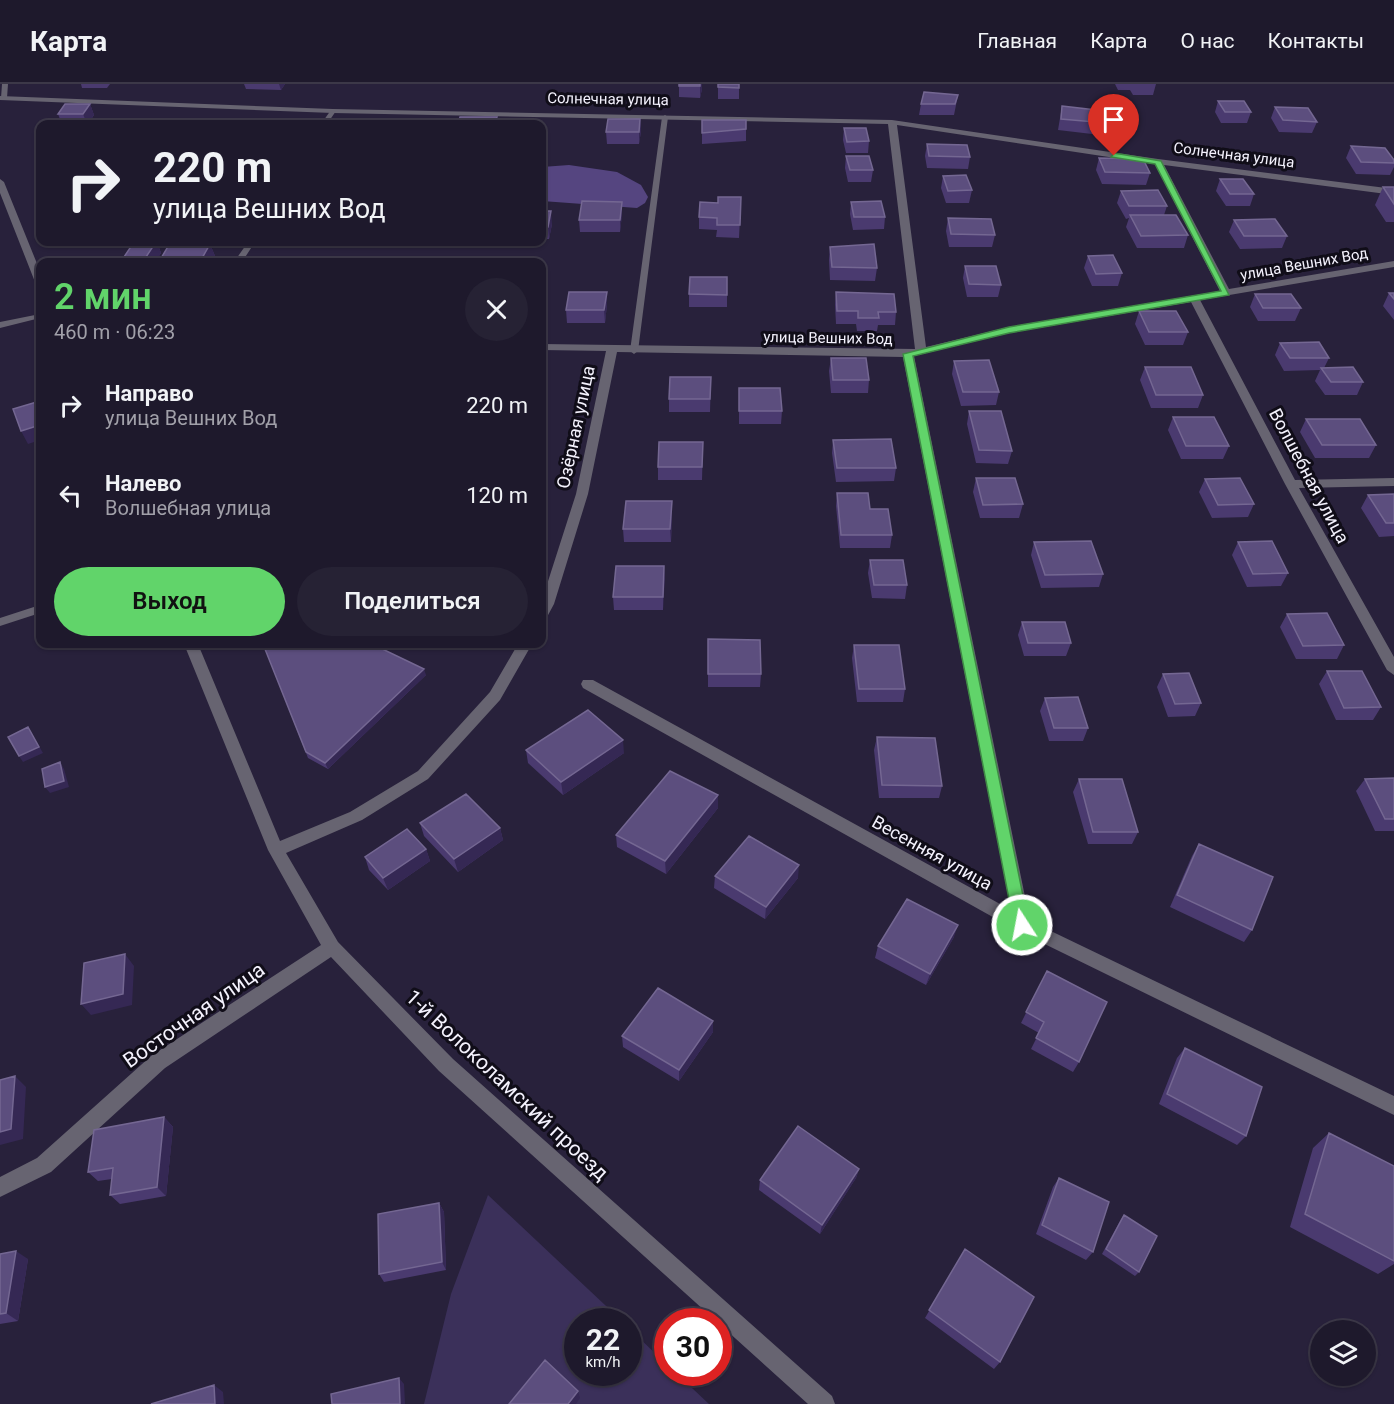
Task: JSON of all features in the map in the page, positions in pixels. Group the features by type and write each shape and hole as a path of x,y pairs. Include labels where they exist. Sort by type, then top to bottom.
{"street":[{"name":"Солнечная улица","path":"2,98 333,111 892,122 1158,162 1394,192"},
{"path":"892,122 914,353 1022,925"},
{"path":"1158,162 1226,293"},
{"path":"0,182 4,203 36,273"},
{"name":"улица Вешних Вод","path":"546,347 634,351 914,353 1009,330 1394,264"},
{"name":"Волшебная улица","path":"1194,298 1291,484 1394,670"},
{"name":"Озёрная улица","path":"546,606 582,494 612,350"},
{"path":"1291,484 1394,482"},
{"name":"1-й Волоколамский проезд","path":"192,648 276,850 332,947 446,1065 824,1404"},
{"path":"276,850 356,816 423,775 495,696 523,648"},
{"name":"Весенняя улица","path":"588,684 1022,925 1394,1106"},
{"name":"Восточная улица","path":"0,1187 44,1165 158,1062 332,947"}],"lane":[{"path":"2,98 5,84"},
{"path":"327,120 333,111"},
{"path":"634,351 665,117"},
{"path":"0,325 36,317"},
{"path":"0,622 36,610"}],"shaded area":[{"path":"569,165 617,172 641,185 648,197 645,203 637,208 546,201 546,167"},
{"path":"488,1195 608,1308 564,1308 564,1386 642,1386 642,1341 654,1352 654,1386 690,1386 709,1404 424,1404 451,1294"}],"building":[{"path":"679,84 700,84 700,86 679,86"},
{"path":"718,84 739,84 739,88 718,87"},
{"path":"924,92 958,95 955,104 921,104"},
{"path":"1218,101 1244,101 1251,112 1225,112"},
{"path":"65,104 90,104 83,114 58,114"},
{"path":"1062,106 1096,110 1095,122 1061,119"},
{"path":"1275,107 1308,108 1317,122 1283,120"},
{"path":"460,117 497,117 496,120 459,120"},
{"path":"608,119 640,119 639,132 606,132"},
{"path":"702,120 746,120 746,129 702,133"},
{"path":"844,128 866,128 869,141 847,142"},
{"path":"927,144 967,145 970,157 929,156"},
{"path":"1351,146 1385,148 1394,163 1361,162"},
{"path":"846,156 869,156 873,170 850,170"},
{"path":"1099,158 1143,159 1150,173 1105,172"},
{"path":"966,175 972,190 948,191 943,176"},
{"path":"1220,179 1243,179 1254,194 1230,194"},
{"path":"1383,187 1394,187 1394,204"},
{"path":"1158,190 1167,206 1129,206 1121,191"},
{"path":"718,197 741,197 740,225 717,225 717,218 699,217 700,202 718,203"},
{"path":"582,201 622,202 620,220 579,220"},
{"path":"881,201 885,217 854,217 851,202"},
{"path":"546,211 551,211 548,227 546,227"},
{"path":"1130,215 1176,215 1188,235 1141,236"},
{"path":"948,218 991,219 995,235 951,234"},
{"path":"1275,219 1287,236 1244,236 1234,220"},
{"path":"874,244 877,268 832,267 830,247"},
{"path":"131,246 153,246 145,258 123,258"},
{"path":"168,246 209,246 202,258 161,258"},
{"path":"1113,255 1122,273 1096,274 1088,256"},
{"path":"965,266 996,266 1001,285 969,284"},
{"path":"690,277 727,277 727,295 689,294"},
{"path":"569,292 607,292 604,310 566,310"},
{"path":"836,292 894,294 896,312 878,312 879,318 858,318 858,311 837,311"},
{"path":"1255,294 1291,294 1301,308 1263,308"},
{"path":"1139,311 1176,311 1188,332 1149,332"},
{"path":"1319,342 1329,358 1290,358 1280,343"},
{"path":"831,358 866,358 869,380 833,380"},
{"path":"989,360 999,392 963,392 954,361"},
{"path":"1145,367 1191,367 1203,395 1156,395"},
{"path":"1353,367 1363,382 1331,382 1321,368"},
{"path":"670,377 711,377 710,399 669,399"},
{"path":"739,388 780,388 782,411 739,411"},
{"path":"36,402 36,426 21,431 13,409"},
{"path":"969,411 1001,411 1012,451 979,450"},
{"path":"1173,417 1214,417 1229,446 1186,446"},
{"path":"1306,419 1360,419 1376,445 1322,445"},
{"path":"891,439 896,468 837,468 833,440"},
{"path":"659,442 703,442 702,467 658,467"},
{"path":"976,478 1015,478 1023,504 983,505"},
{"path":"1240,478 1254,504 1218,505 1205,479"},
{"path":"837,493 868,493 870,509 888,509 892,535 841,535"},
{"path":"1394,494 1394,523 1386,523 1368,495"},
{"path":"626,501 672,501 670,529 623,529"},
{"path":"1091,541 1103,574 1045,575 1034,542"},
{"path":"1272,541 1288,573 1253,574 1238,542"},
{"path":"870,560 903,560 907,585 874,585"},
{"path":"616,566 664,566 663,597 613,597"},
{"path":"1327,613 1344,645 1303,646 1287,614"},
{"path":"1022,622 1065,622 1071,643 1028,643"},
{"path":"708,639 760,640 761,674 708,674"},
{"path":"854,645 899,645 905,689 859,689"},
{"path":"265,648 380,648 424,669 325,763 306,752"},
{"path":"1327,671 1362,671 1381,707 1344,708"},
{"path":"1189,673 1201,703 1175,704 1163,674"},
{"path":"1078,697 1088,728 1054,728 1045,698"},
{"path":"588,710 623,740 561,782 526,750"},
{"path":"28,727 39,747 19,756 8,737"},
{"path":"877,737 935,738 942,786 882,785"},
{"path":"60,762 64,781 45,787 42,769"},
{"path":"670,771 718,795 665,861 616,835"},
{"path":"1394,778 1394,819 1385,819 1365,779"},
{"path":"1079,779 1122,779 1138,832 1093,832"},
{"path":"466,794 500,828 454,859 420,823"},
{"path":"407,829 426,849 383,878 365,857"},
{"path":"749,836 799,865 766,907 715,876"},
{"path":"1199,844 1273,877 1252,930 1177,895"},
{"path":"907,899 958,925 930,974 878,946"},
{"path":"125,954 123,994 81,1004 84,963"},
{"path":"1047,971 1107,1002 1079,1062 1036,1038 1044,1022 1026,1012"},
{"path":"658,988 713,1021 679,1070 622,1036"},
{"path":"1185,1048 1262,1087 1246,1136 1167,1094"},
{"path":"15,1076 11,1129 0,1132 0,1080"},
{"path":"164,1117 157,1187 110,1195 113,1168 88,1172 94,1130"},
{"path":"798,1126 859,1169 822,1225 760,1180"},
{"path":"1329,1133 1394,1166 1394,1261 1305,1214"},
{"path":"1059,1178 1109,1202 1093,1252 1042,1225"},
{"path":"439,1203 442,1262 379,1274 378,1214"},
{"path":"1124,1215 1157,1236 1139,1272 1106,1249"},
{"path":"965,1249 1034,1297 1000,1362 929,1310"},
{"path":"16,1251 6,1313 0,1314 0,1254"},
{"path":"545,1360 564,1378 564,1386 573,1386 578,1391 568,1404 509,1404"},
{"path":"399,1378 400,1404 332,1404 331,1394"},
{"path":"214,1385 215,1404 151,1404"}],"route":[{"path":"1022,925 908,354 1009,330 1226,293 1158,162 1114,156"}]}
